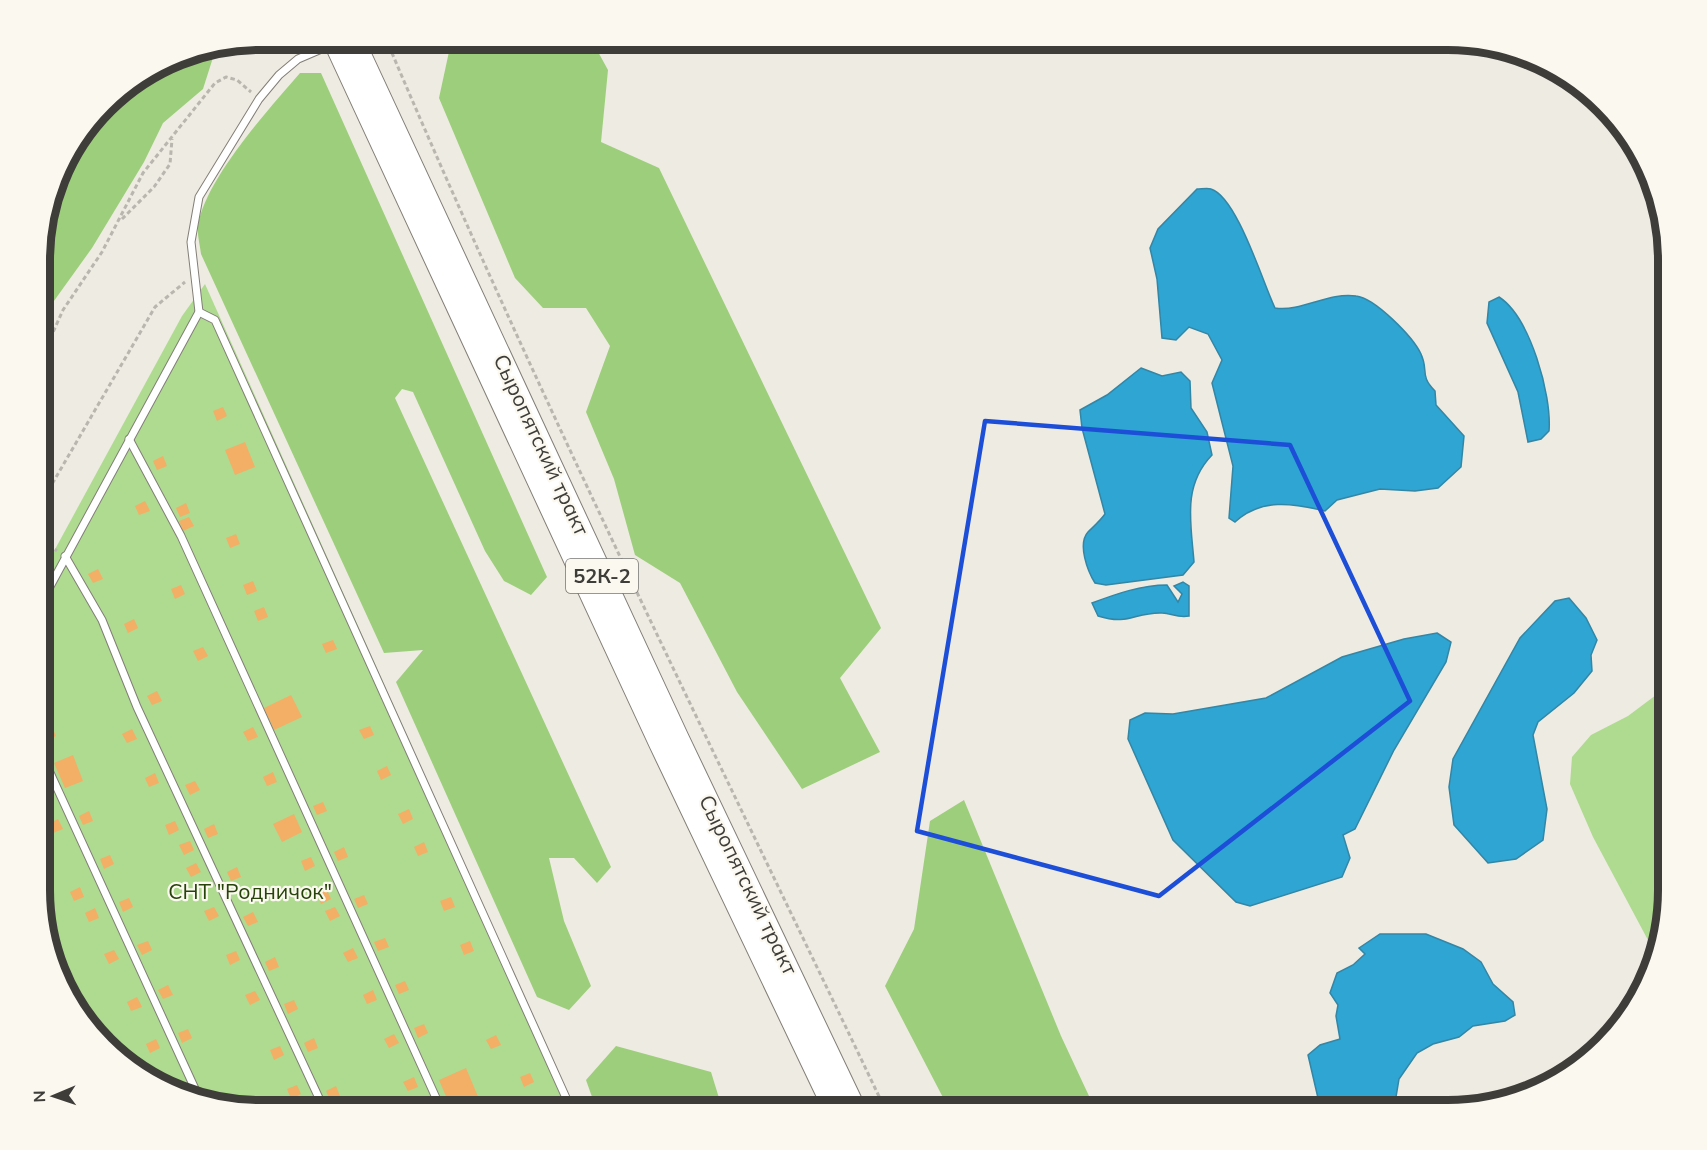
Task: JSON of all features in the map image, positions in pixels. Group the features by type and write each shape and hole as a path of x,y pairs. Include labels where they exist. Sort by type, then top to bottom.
{"main road":[{"name":"Сыропятский тракт","path":"345,50 660,744 830,1100"},
{"name":"Сыропятский тракт","path":"345,50 851,1100"}],"lane":[{"path":"50,585 200,312 191,242 199,197 259,99 279,75 298,59 314,50"},
{"path":"200,312 215,320 567,1100"},
{"path":"129,439 181,536 437,1100"},
{"path":"65,556 102,620 137,707 320,1100"},
{"path":"50,773 196,1090"}],"path":[{"path":"391,50 454,199 571,456 881,1100"},
{"path":"50,340 72,293 96,262 119,223 143,173 216,83 226,77 237,80 259,99"},
{"path":"119,223 154,187 170,164 172,138"},
{"path":"50,488 155,307 175,288 194,277"},
{"path":"50,545 65,556"}],"highlighted area":[{"path":"985,421 1290,445 1410,701 1159,896 917,831"}],"green space":[{"path":"449,50 597,50 608,70 601,142 659,168 881,628 840,678 880,752 802,789 737,692 680,583 635,555 614,479 586,412 610,346 586,308 543,308 515,278 439,98"},
{"path":"214,55 203,89 163,123 144,162 92,248 50,306 51,232 61,192 71,167 85,143 111,111 143,85 167,71"},
{"path":"300,73 321,73 547,577 531,595 504,581 485,551 413,392 402,389 395,398 611,867 597,883 574,858 549,858 564,921 591,986 569,1010 537,997 396,682 423,650 384,653 201,254 198,226 203,207 213,187 240,145"},
{"name":"СНТ \"Родничок\"","path":"205,284 570,1100 246,1100 205,1093 167,1079 143,1065 121,1048 93,1018 71,983 57,945 50,904 50,558 182,316"},
{"path":"1658,694 1658,890 1656,918 1650,944 1593,837 1570,784 1572,757 1591,735 1628,716"},
{"path":"964,800 1061,1036 1091,1100 944,1100 885,986 914,929 930,821"},
{"path":"616,1046 711,1072 720,1100 593,1100 586,1080"}],"water":[{"path":"1197,189 1211,189 1221,195 1230,207 1240,224 1275,308 1295,307 1335,297 1356,296 1364,298 1383,311 1410,338 1421,354 1427,381 1435,391 1436,405 1464,436 1461,467 1438,488 1415,491 1380,489 1337,500 1325,511 1301,506 1278,505 1256,509 1235,522 1229,518 1233,466 1212,383 1222,360 1208,334 1189,327 1176,340 1162,338 1157,279 1150,248 1158,229"},
{"path":"1499,297 1520,321 1537,358 1543,378 1549,431 1541,439 1528,442 1518,392 1487,323 1489,302"},
{"path":"1141,368 1162,376 1181,372 1190,381 1191,408 1207,432 1212,455 1202,467 1192,492 1190,519 1194,562 1183,575 1106,585 1095,583 1089,572 1083,543 1088,532 1105,514 1082,428 1080,410 1107,395"},
{"path":"1183,582 1189,586 1189,616 1153,613 1118,620 1109,619 1098,616 1092,603 1119,593 1157,585 1167,585 1178,602 1182,594 1174,586"},
{"path":"1569,598 1586,618 1597,640 1591,655 1592,671 1574,693 1538,722 1533,735 1547,809 1543,840 1516,859 1488,863 1454,825 1449,787 1453,759 1520,638 1555,601"},
{"path":"1437,633 1451,642 1446,662 1394,750 1355,829 1343,835 1350,858 1342,877 1250,906 1236,902 1173,840 1128,739 1130,720 1145,713 1173,714 1266,698 1342,657 1404,639"},
{"path":"1380,934 1426,934 1463,949 1481,962 1493,984 1513,1002 1515,1015 1505,1021 1473,1026 1459,1037 1433,1044 1417,1053 1399,1079 1396,1100 1318,1100 1308,1055 1320,1045 1340,1039 1336,1016 1338,1005 1330,993 1337,973 1353,965 1365,954 1359,948"}],"building":[{"path":"223,407 227,416 217,421 213,411"},
{"path":"245,442 255,467 235,475 225,450"},
{"path":"163,456 167,466 157,470 153,461"},
{"path":"145,501 150,511 139,515 135,506"},
{"path":"186,503 190,513 180,517 176,508"},
{"path":"189,517 194,526 183,531 179,521"},
{"path":"236,534 240,544 230,548 226,538"},
{"path":"98,569 103,579 93,583 88,574"},
{"path":"253,581 257,591 247,595 243,585"},
{"path":"181,585 185,594 175,599 171,589"},
{"path":"264,607 268,617 258,621 254,611"},
{"path":"134,619 138,628 128,633 124,624"},
{"path":"333,640 337,649 326,653 322,644"},
{"path":"203,647 208,656 198,661 193,651"},
{"path":"157,691 162,701 152,705 147,696"},
{"path":"291,695 302,717 274,730 264,708"},
{"path":"370,726 374,735 364,739 359,730"},
{"path":"52,727 56,736 50,739 50,728"},
{"path":"253,727 258,737 248,741 243,732"},
{"path":"132,729 137,739 127,743 122,734"},
{"path":"73,755 83,781 65,788 54,763"},
{"path":"387,766 391,775 381,780 377,771"},
{"path":"273,772 277,782 267,786 263,777"},
{"path":"155,773 159,783 149,787 145,778"},
{"path":"195,781 200,790 190,795 185,785"},
{"path":"323,802 327,811 317,815 313,806"},
{"path":"409,809 413,819 403,824 398,814"},
{"path":"89,811 93,821 83,825 79,816"},
{"path":"294,814 302,832 282,842 273,824"},
{"path":"58,819 63,829 53,833 50,823"},
{"path":"175,821 179,830 169,835 165,825"},
{"path":"214,824 218,834 208,838 204,829"},
{"path":"190,841 194,850 184,855 179,845"},
{"path":"424,842 428,852 418,856 414,847"},
{"path":"344,847 348,857 338,861 334,852"},
{"path":"110,855 114,864 104,869 100,859"},
{"path":"311,857 315,866 305,871 301,861"},
{"path":"196,863 201,872 191,877 186,868"},
{"path":"237,867 241,877 231,881 227,872"},
{"path":"80,887 84,897 74,901 70,892"},
{"path":"327,890 331,899 321,904 317,894"},
{"path":"364,895 368,904 358,908 354,899"},
{"path":"451,897 455,907 444,911 440,901"},
{"path":"129,898 133,907 123,912 119,902"},
{"path":"214,907 219,916 209,921 204,911"},
{"path":"335,907 340,916 330,921 325,911"},
{"path":"95,908 99,918 89,922 85,913"},
{"path":"253,912 258,922 248,926 243,917"},
{"path":"385,938 389,947 378,951 374,942"},
{"path":"148,941 152,950 142,955 137,945"},
{"path":"470,941 474,951 464,955 460,945"},
{"path":"353,948 358,958 348,962 343,953"},
{"path":"114,950 119,959 109,964 104,954"},
{"path":"236,951 240,960 230,965 226,955"},
{"path":"275,957 279,967 269,971 265,962"},
{"path":"405,981 409,990 399,994 395,985"},
{"path":"168,985 173,995 163,999 158,990"},
{"path":"373,990 377,1000 367,1004 363,995"},
{"path":"255,991 260,1000 250,1005 245,995"},
{"path":"137,997 142,1007 131,1011 127,1002"},
{"path":"294,1000 298,1009 288,1014 284,1004"},
{"path":"424,1024 428,1033 418,1038 414,1028"},
{"path":"188,1029 192,1038 182,1043 178,1033"},
{"path":"394,1034 399,1043 389,1048 384,1039"},
{"path":"496,1035 501,1045 491,1049 486,1040"},
{"path":"314,1038 318,1048 308,1052 304,1043"},
{"path":"156,1039 160,1048 150,1053 146,1044"},
{"path":"280,1046 284,1055 274,1060 270,1050"},
{"path":"466,1068 479,1099 448,1100 439,1080"},
{"path":"530,1073 534,1082 524,1087 520,1077"},
{"path":"414,1077 418,1087 408,1091 403,1082"},
{"path":"297,1085 301,1094 291,1099 287,1089"},
{"path":"336,1086 340,1096 330,1100 326,1091"}]}
